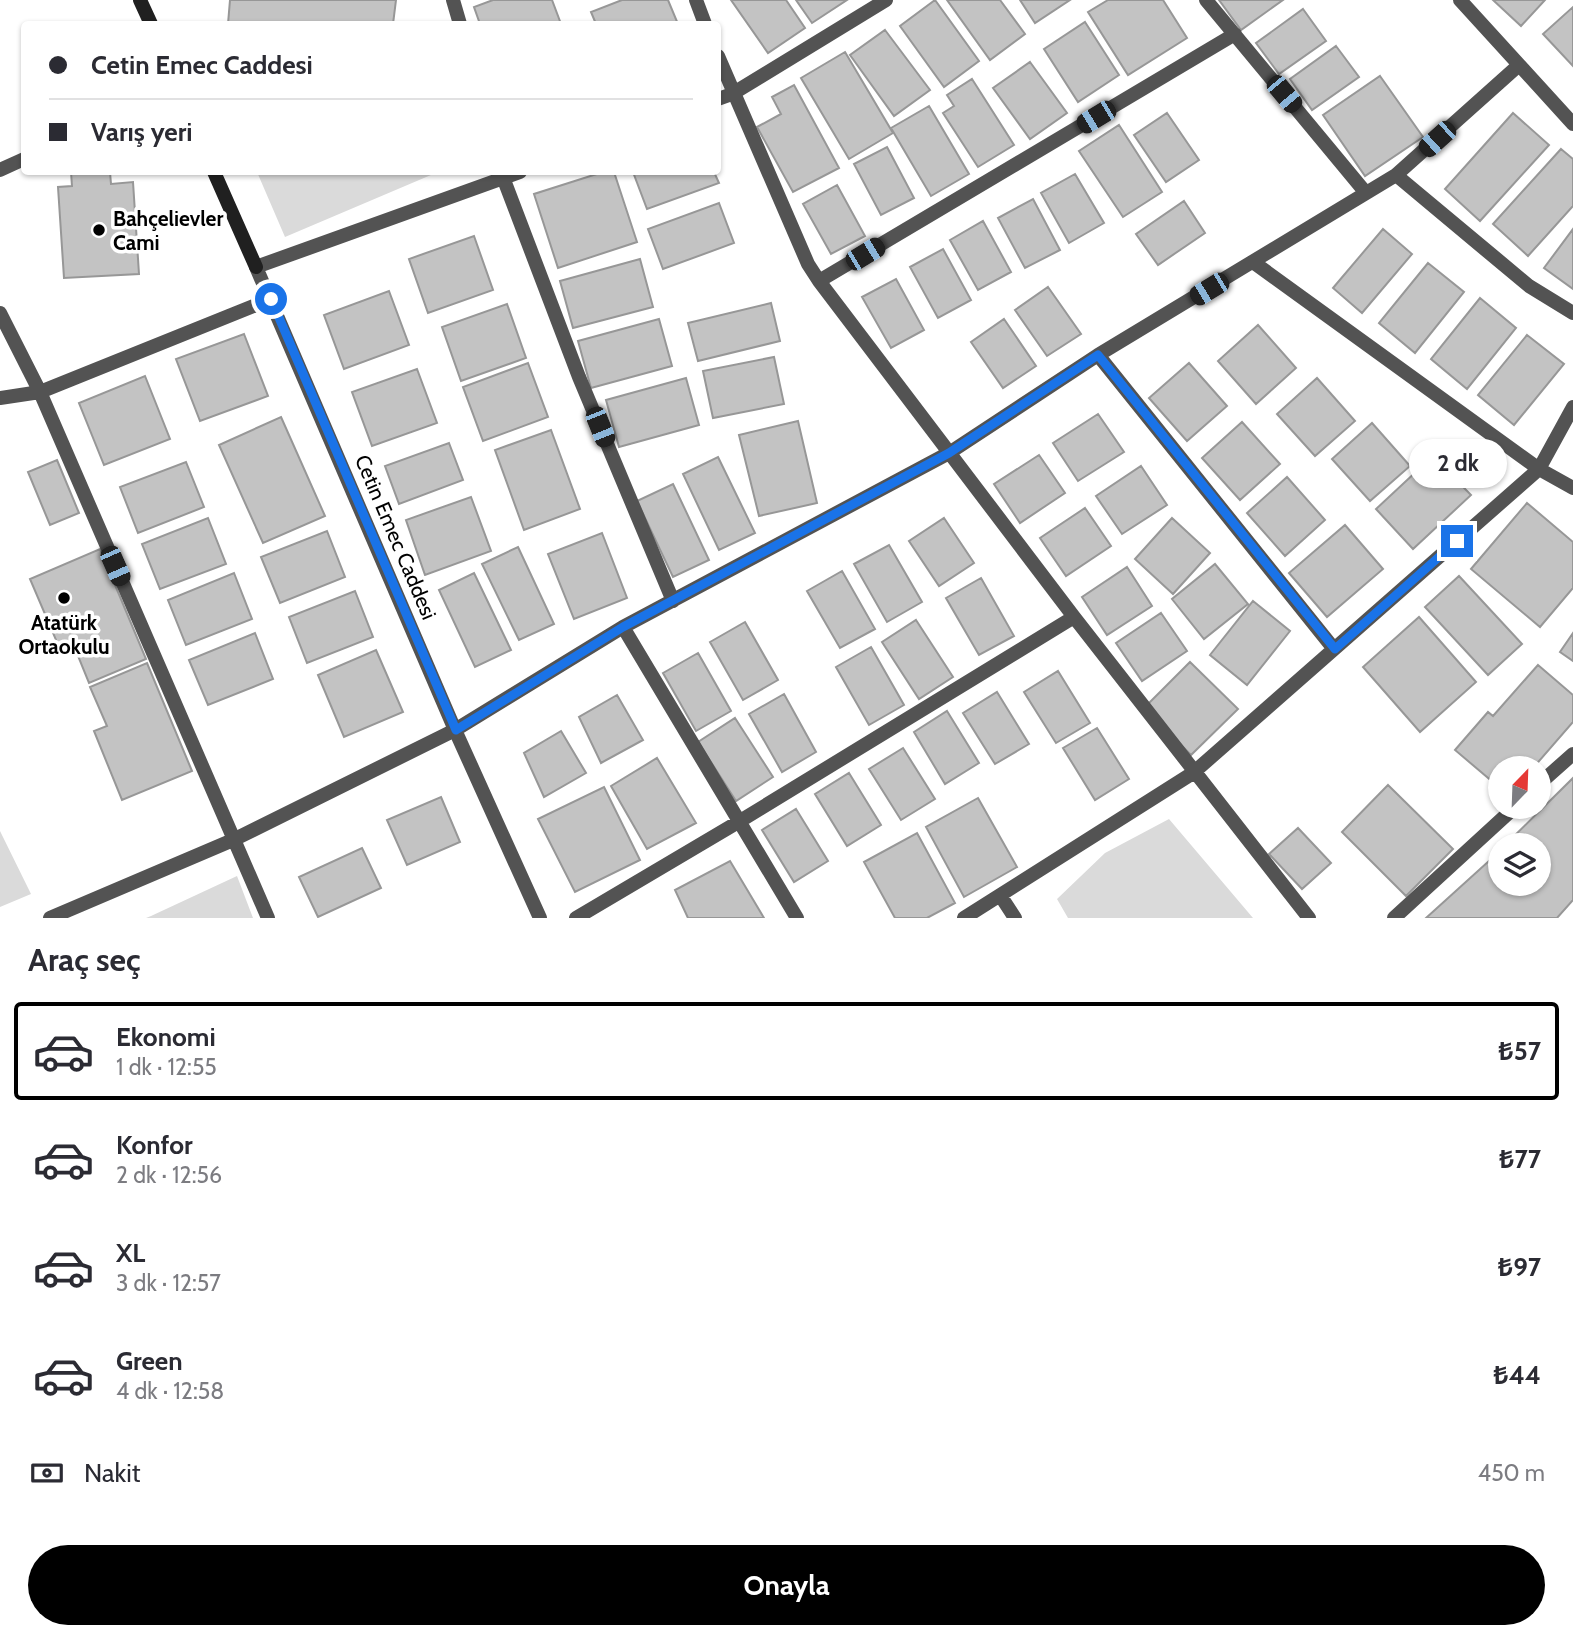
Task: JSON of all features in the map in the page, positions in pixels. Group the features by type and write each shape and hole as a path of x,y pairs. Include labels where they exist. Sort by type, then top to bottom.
{"street":[{"path":"140,0 149,21"},
{"path":"453,0 459,21"},
{"path":"696,0 704,21"},
{"path":"721,98 732,94 886,0"},
{"path":"1206,0 1366,194"},
{"path":"1460,0 1573,124"},
{"path":"819,281 1235,34"},
{"path":"721,64 808,264 819,281 1193,773 1309,918"},
{"path":"50,918 233,840 456,730 623,627 949,453 1098,355 1396,175 1519,65"},
{"path":"0,170 21,160"},
{"name":"Cetin Emec Caddesi","path":"215,175 540,918"},
{"path":"256,267 502,175 579,377 673,601"},
{"path":"1396,175 1529,286 1573,313"},
{"path":"1253,262 1539,469 1573,488"},
{"path":"0,398 40,392 271,299"},
{"path":"0,313 40,392 268,918"},
{"path":"1098,355 1335,649"},
{"path":"964,918 1193,773 1539,469 1573,407"},
{"path":"576,918 1074,617"},
{"path":"623,627 797,918"},
{"path":"1551,773 1573,754"},
{"path":"1394,918 1502,819"},
{"path":"1000,895 1015,918"}],"shaded area":[{"path":"258,175 431,175 285,237"},
{"path":"1169,819 1253,918 1068,918 1057,899 1105,853"},
{"path":"0,831 31,894 0,907"},
{"path":"237,876 253,918 146,918 151,916"}],"building":[{"path":"230,0 396,0 393,21 228,21"},
{"path":"493,0 552,0 560,21 479,21 474,7"},
{"path":"622,0 668,0 677,21 595,21 591,12"},
{"path":"731,0 786,0 805,28 768,53"},
{"path":"796,0 847,0 812,23"},
{"path":"935,0 979,61 944,87 900,26"},
{"path":"947,0 1000,0 1025,34 990,60"},
{"path":"1020,0 1070,0 1035,23"},
{"path":"1108,0 1163,0 1187,38 1128,75 1088,12"},
{"path":"1219,0 1283,0 1241,30"},
{"path":"1493,0 1545,0 1521,26"},
{"path":"1573,7 1573,66 1543,34"},
{"path":"1303,9 1326,41 1279,74 1256,43"},
{"path":"1085,22 1119,75 1078,102 1044,49"},
{"path":"885,30 930,90 894,116 850,55"},
{"path":"1336,46 1359,77 1312,110 1290,79"},
{"path":"845,52 893,133 849,159 801,78"},
{"path":"1030,62 1067,113 1030,139 993,88"},
{"path":"1380,76 1423,137 1365,176 1323,115"},
{"path":"972,79 1014,145 978,167 943,113 954,106 947,95"},
{"path":"794,85 839,168 793,192 757,127 781,114 772,97"},
{"path":"929,106 969,174 931,196 891,128"},
{"path":"1167,113 1199,160 1166,182 1134,135"},
{"path":"1513,113 1549,145 1480,221 1445,189"},
{"path":"1119,125 1162,192 1123,217 1079,151"},
{"path":"887,147 914,198 881,215 854,164"},
{"path":"1561,149 1573,159 1573,206 1528,256 1493,224"},
{"path":"1075,174 1104,223 1069,243 1041,193"},
{"name":"Bahçelievler Cami","path":"71,175 110,175 111,184 133,182 139,274 64,278 58,187 72,186"},
{"path":"594,175 615,175 637,242 558,268 534,194"},
{"path":"634,175 715,175 719,183 647,209"},
{"path":"837,185 865,236 831,254 803,204"},
{"path":"1033,199 1060,250 1025,268 998,218"},
{"path":"1184,201 1205,233 1158,265 1136,234"},
{"path":"719,203 734,243 663,269 648,229"},
{"path":"983,221 1011,272 978,290 950,240"},
{"path":"1383,229 1412,254 1362,313 1333,288"},
{"path":"1573,229 1573,289 1544,268"},
{"path":"474,236 493,290 428,313 409,259"},
{"path":"943,249 971,300 938,318 910,267"},
{"path":"640,259 653,307 573,328 560,281"},
{"path":"1428,263 1464,292 1415,353 1379,323"},
{"path":"896,279 924,330 891,348 862,297"},
{"path":"1048,287 1081,334 1047,356 1015,310"},
{"path":"389,291 409,345 344,369 324,315"},
{"path":"1480,298 1516,328 1467,389 1431,359"},
{"path":"771,303 780,341 698,361 688,323"},
{"path":"507,304 526,358 461,381 442,327"},
{"path":"659,319 672,366 591,388 578,341"},
{"path":"1004,319 1036,366 1003,388 971,342"},
{"path":"1258,325 1296,368 1256,404 1218,361"},
{"path":"244,334 268,396 200,421 176,359"},
{"path":"1527,335 1564,364 1514,425 1478,395"},
{"path":"774,357 784,404 713,418 703,371"},
{"path":"528,363 548,417 483,441 463,387"},
{"path":"1189,363 1227,406 1187,441 1149,398"},
{"path":"417,369 437,423 372,446 352,392"},
{"path":"145,376 170,439 104,465 79,403"},
{"path":"686,378 699,425 619,447 606,400"},
{"path":"1317,378 1355,421 1315,456 1277,414"},
{"path":"1098,414 1124,452 1078,481 1053,443"},
{"path":"281,417 325,516 263,543 219,445"},
{"path":"798,421 817,503 759,516 739,435"},
{"path":"1242,422 1280,464 1240,500 1202,458"},
{"path":"1372,423 1410,466 1370,501 1332,459"},
{"path":"551,430 580,509 524,530 495,450"},
{"path":"449,443 463,480 399,504 385,466"},
{"path":"1039,455 1065,493 1020,523 994,484"},
{"path":"1433,456 1471,495 1413,549 1376,509"},
{"path":"718,457 755,533 719,550 683,474"},
{"path":"57,460 79,513 50,525 28,472"},
{"path":"186,462 204,507 138,533 120,487"},
{"path":"1141,466 1167,505 1122,534 1096,496"},
{"path":"1287,477 1325,520 1285,556 1247,513"},
{"path":"673,484 709,560 673,577 637,501"},
{"path":"471,497 491,551 425,575 406,520"},
{"path":"1527,503 1573,542 1573,588 1540,627 1471,569"},
{"path":"1085,508 1111,546 1066,576 1040,538"},
{"path":"208,518 226,564 160,589 142,544"},
{"path":"944,518 974,563 939,586 909,541"},
{"path":"1172,518 1210,553 1173,594 1135,559"},
{"path":"1345,525 1383,569 1327,617 1289,573"},
{"path":"327,531 345,577 280,603 261,557"},
{"path":"602,533 627,598 574,619 548,554"},
{"path":"889,545 922,602 887,622 854,564"},
{"path":"518,547 554,624 519,640 482,564"},
{"path":"100,549 146,659 89,683 72,641 59,647 30,579"},
{"path":"1215,564 1248,604 1204,639 1172,599"},
{"path":"1127,567 1152,606 1107,635 1082,597"},
{"path":"842,571 875,629 840,648 807,591"},
{"path":"234,573 252,619 186,645 168,600"},
{"path":"474,573 511,650 475,667 439,590"},
{"path":"1459,576 1522,644 1488,675 1425,607"},
{"path":"981,578 1014,636 979,655 946,598"},
{"path":"355,591 373,637 307,663 289,617"},
{"path":"1253,601 1290,631 1247,685 1210,655"},
{"path":"1161,613 1187,651 1142,681 1116,643"},
{"path":"1419,617 1476,682 1420,732 1363,667"},
{"path":"916,620 953,677 919,699 882,642"},
{"path":"745,622 778,680 743,700 710,642"},
{"path":"255,633 273,679 208,705 189,660"},
{"path":"1573,633 1573,661 1560,652"},
{"path":"871,647 904,705 869,725 836,667"},
{"path":"376,650 403,712 344,737 318,675"},
{"path":"698,653 731,711 696,731 663,673"},
{"path":"1190,662 1238,709 1191,755 1144,708"},
{"path":"147,663 192,771 122,800 94,731 107,726 90,687"},
{"path":"1538,665 1573,695 1573,722 1543,756 1488,756 1488,778 1455,750 1488,712 1493,716"},
{"path":"1058,671 1090,723 1056,743 1024,692"},
{"path":"997,692 1029,744 995,764 963,713"},
{"path":"784,694 816,752 782,772 749,714"},
{"path":"617,695 643,740 601,763 579,717"},
{"path":"947,711 979,763 945,784 914,732"},
{"path":"735,718 773,777 736,801 698,742"},
{"path":"1097,728 1129,779 1095,800 1063,748"},
{"path":"561,731 586,773 544,797 524,753"},
{"path":"903,748 935,799 901,820 869,769"},
{"path":"657,758 696,823 647,849 611,786"},
{"path":"849,773 881,825 847,846 815,794"},
{"path":"1573,778 1573,900 1557,918 1426,918 1488,862 1488,896 1551,896 1551,833 1517,833 1531,819 1551,819 1551,800"},
{"path":"1388,785 1453,849 1406,896 1342,832"},
{"path":"604,787 640,860 575,892 538,819"},
{"path":"441,797 460,842 407,865 387,820"},
{"path":"978,798 1017,867 964,897 926,827"},
{"path":"796,809 828,861 794,882 762,830"},
{"path":"1298,828 1331,863 1302,889 1269,854"},
{"path":"917,833 955,903 927,918 895,918 864,862"},
{"path":"362,848 381,888 318,917 299,877"},
{"path":"730,861 764,918 688,918 675,890"}],"place":[{"name":"Bahçelievler Cami","path":"99,230"},
{"name":"Atatürk Ortaokulu","path":"64,598"}],"route":[{"path":"271,299 456,730 623,627 949,453 1098,355 1335,649 1457,541"}]}
